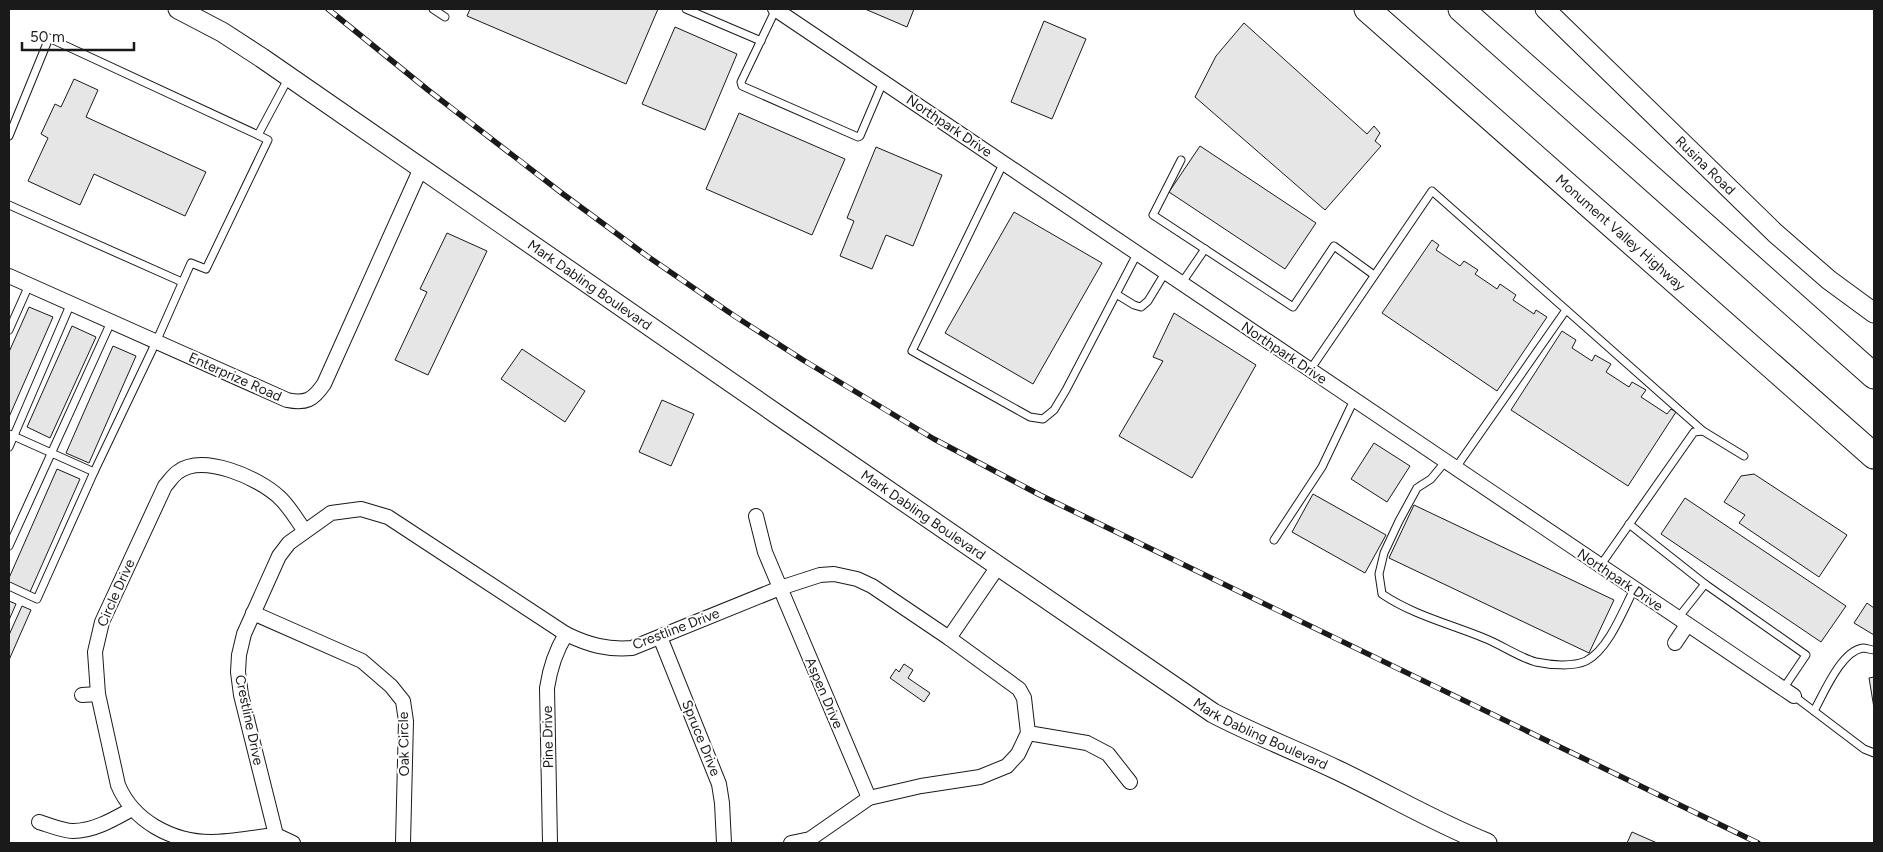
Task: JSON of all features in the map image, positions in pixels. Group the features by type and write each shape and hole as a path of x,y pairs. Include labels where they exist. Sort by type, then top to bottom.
{"highway":[{"name":"Monument Valley Highway","path":"1367,9 1874,456"},
{"path":"1461,9 1874,376"}],"street":[{"name":"Mark Dabling Boulevard","path":"178,9 222,32 289,76 1213,713 1244,729 1334,769 1463,834 1486,843"},
{"name":"Northpark Drive","path":"776,9 1788,693"},
{"name":"Rusina Road","path":"1544,9 1775,233 1829,280 1874,313"},
{"name":"Enterprize Road","path":"9,276 287,400 297,402 308,400 317,395 324,384 421,168"},
{"path":"193,451 194,466 207,465 223,468 254,479 269,488 280,498 305,531"},
{"name":"Circle Drive","path":"194,466 179,471 165,486 102,622 95,652 98,694 118,785 132,809 148,823 166,833 189,840 211,842 276,835"},
{"name":"Crestline Drive","path":"276,835 241,695 238,672 239,655 244,634 279,556 289,543 331,513 361,509 388,517 566,634 589,645 618,649 632,648 780,588 820,575 834,574 857,578 949,638 1019,689 1024,698 1028,732"},
{"name":"Aspen Drive","path":"756,516 765,552 869,798"},
{"name":"Mark Dabling Boulevard","path":"949,638 999,565"},
{"name":"Oak Circle","path":"253,613 362,661 408,698 403,843"},
{"path":"1675,643 1682,622"},
{"name":"Pine Drive","path":"550,843 547,688 550,668 566,634"},
{"name":"Spruce Drive","path":"660,637 719,784 724,843"},
{"path":"82,695 98,694"},
{"path":"791,843 810,839 869,798 921,786 980,777 995,772 1007,766 1018,754 1028,732 1087,743 1108,754 1130,782"},
{"path":"39,822 72,831 93,828 113,820 132,809"},
{"path":"276,835 293,843"}],"lane":[{"path":"433,9 445,17"},
{"path":"686,9 761,42"},
{"path":"776,9 741,82 742,86 858,137 883,82"},
{"path":"9,136 49,38 268,140 206,269 191,262 37,599 9,586"},
{"path":"258,135 289,76"},
{"path":"1181,160 1152,215 1293,307 1334,246 1374,276"},
{"path":"1003,164 912,351 1030,417 1043,420 1054,410 1066,390 1137,254"},
{"path":"1310,370 1432,191 1703,431 1744,456"},
{"path":"9,205 182,282"},
{"path":"1181,284 1205,249"},
{"path":"1116,294 1134,305 1141,306 1148,301 1165,273"},
{"path":"9,330 29,285"},
{"path":"9,447 11,435 70,304"},
{"path":"1566,310 1450,465 1417,488 1384,553 1379,574 1382,594 1399,606 1485,638 1535,661 1567,664 1584,662 1597,654 1616,625 1634,589"},
{"path":"9,546 111,322"},
{"path":"1274,540 1322,468 1354,400"},
{"path":"1600,566 1694,432 1703,431"},
{"path":"11,435 94,472"},
{"path":"1630,524 1705,584 1806,655 1788,693 1864,749 1874,753"},
{"path":"1682,622 1705,584"},
{"path":"1814,711 1842,662 1851,652 1864,648 1874,650"}],"building":[{"path":"470,9 658,9 626,84 467,16"},
{"path":"865,9 914,9 907,27"},
{"path":"1044,21 1086,39 1052,119 1011,102"},
{"path":"1244,23 1367,134 1374,126 1380,133 1375,141 1381,146 1325,210 1195,97 1216,56"},
{"path":"675,27 737,54 705,130 642,104"},
{"path":"74,79 98,90 86,117 206,172 185,216 94,174 80,205 28,181 48,138 41,134 55,104 61,107"},
{"path":"739,113 845,159 812,235 706,189"},
{"path":"1200,146 1316,223 1285,269 1169,192"},
{"path":"876,147 942,175 913,246 886,235 872,269 840,256 854,221 847,218"},
{"path":"1014,212 1102,263 1033,384 945,333"},
{"path":"447,233 487,251 428,375 395,360 427,292 420,289"},
{"path":"1432,240 1439,245 1436,250 1460,266 1464,261 1478,270 1475,274 1497,289 1500,284 1516,295 1513,300 1534,314 1536,310 1547,317 1497,391 1382,313"},
{"path":"29,307 53,317 9,417 9,352"},
{"path":"1174,313 1256,365 1192,478 1119,436 1163,361 1153,357"},
{"path":"72,326 96,337 50,438 27,427"},
{"path":"1562,331 1576,340 1572,348 1592,361 1595,355 1611,364 1606,372 1629,387 1632,382 1646,390 1641,397 1667,414 1671,409 1676,412 1628,486 1511,410"},
{"path":"113,346 136,356 89,463 66,453"},
{"path":"522,349 585,391 565,422 501,379"},
{"path":"662,400 694,414 671,466 639,452"},
{"path":"1374,443 1410,466 1387,502 1351,479"},
{"path":"57,469 80,479 30,592 9,583 9,578"},
{"path":"1754,474 1847,535 1819,577 1739,523 1745,515 1724,502 1741,476"},
{"path":"1313,494 1386,535 1365,573 1292,532"},
{"path":"1685,498 1846,606 1821,642 1661,534"},
{"path":"1414,505 1614,600 1589,653 1389,558"},
{"path":"9,601 16,604 9,620"},
{"path":"1867,603 1874,608 1874,635 1854,623"},
{"path":"22,606 31,610 9,660 9,635"},
{"path":"904,664 913,670 908,678 930,693 924,702 890,678 896,669 899,672"},
{"path":"1874,677 1874,708 1869,678"},
{"path":"1632,832 1657,843 1627,843"}],"railway":[{"path":"328,9 428,90 647,256 803,360 934,439 1040,495 1758,843"}]}
